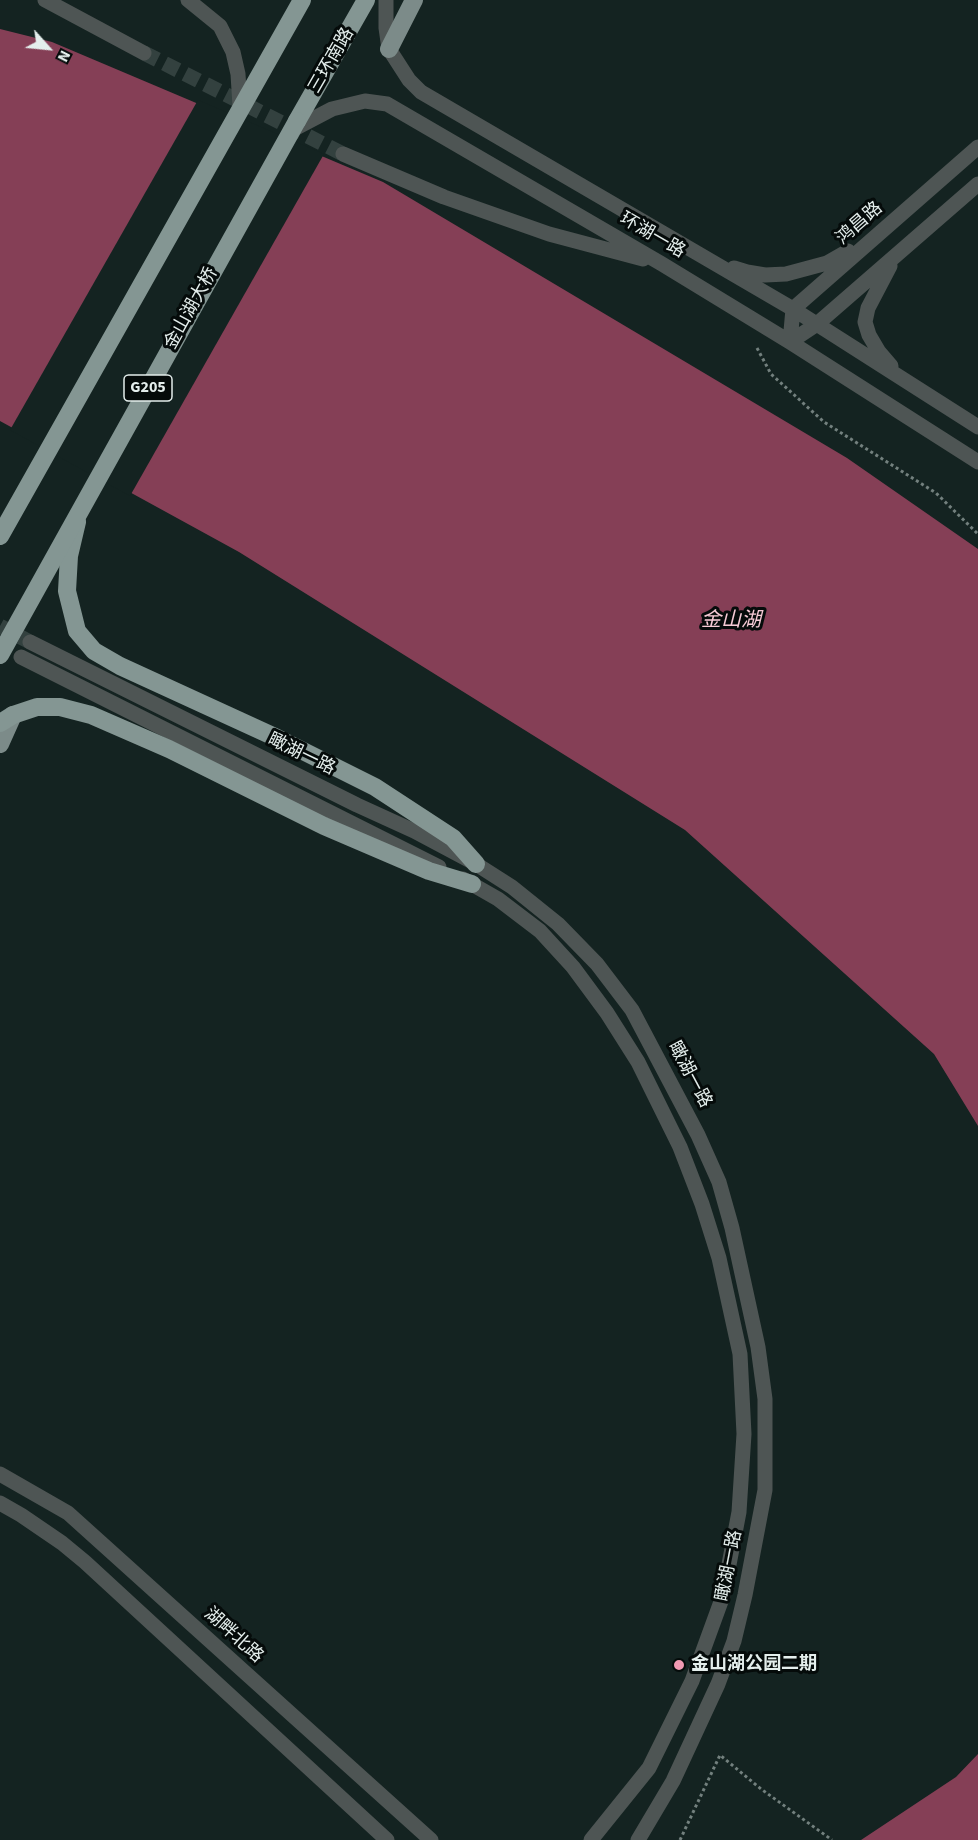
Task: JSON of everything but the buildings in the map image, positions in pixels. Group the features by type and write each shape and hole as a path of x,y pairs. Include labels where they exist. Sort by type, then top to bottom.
{"highway":[{"path":"0,536 240,106 302,0"},
{"name":"三环南路","path":"294,126 366,0"},
{"name":"金山湖大桥","path":"0,655 294,126"},
{"path":"0,511 27,488"},
{"path":"78,514 69,556 67,591 77,631 94,651 120,666 278,738 375,787 453,838 476,864"},
{"path":"7,719 37,707 60,707 91,715 169,749 324,826 429,871 472,884"}],"main road":[{"path":"389,49 414,0"},
{"path":"0,744 7,719"}],"street":[{"path":"45,0 144,53"},
{"path":"188,0 220,26 233,52 238,74 240,106"},
{"name":"环湖一路","path":"386,0 389,49 408,80 421,92 793,309 978,427"},
{"name":"环湖一路","path":"294,126 332,109 365,100 387,104 662,264 790,342 978,462"},
{"name":"鸿昌路","path":"793,309 978,147"},
{"path":"343,154 444,197 539,231 662,264"},
{"path":"790,342 817,324 978,184"},
{"path":"707,258 747,272 786,274 826,263 879,233"},
{"path":"899,253 879,284 868,308 866,322 869,335 879,352 901,378"},
{"path":"790,342 793,309"},
{"name":"瞰湖一路","path":"30,642 357,805 414,831 512,886 558,924 597,964 632,1010 698,1135 719,1182 747,1291 758,1347 765,1400 765,1490 736,1629 718,1684 673,1781 638,1840"},
{"name":"瞰湖一路","path":"21,657 498,899 540,931 573,967 607,1012 638,1062 680,1147 702,1204 718,1258 740,1354 744,1434 739,1512 723,1596 692,1681 649,1768 591,1840"},
{"name":"湖畔北路","path":"0,1474 68,1513 431,1840"},
{"path":"0,1503 54,1537 85,1562 387,1840"}],"path":[{"path":"757,348 771,374 824,422 936,493 978,534"},
{"path":"680,1840 720,1755 761,1789 832,1840"}],"water":[{"name":"金山湖","path":"0,29 52,42 383,182 847,458 978,549 978,1126 934,1054 685,830 239,552 0,421"},
{"path":"978,1754 978,1840 861,1840 956,1777"}],"pier":[{"path":"198,100 324,154 130,496 10,430"}],"tunnel":[{"path":"144,53 343,154"},
{"path":"0,626 30,642"}],"place":[{"name":"金山湖公园二期","path":"679,1665"}]}
